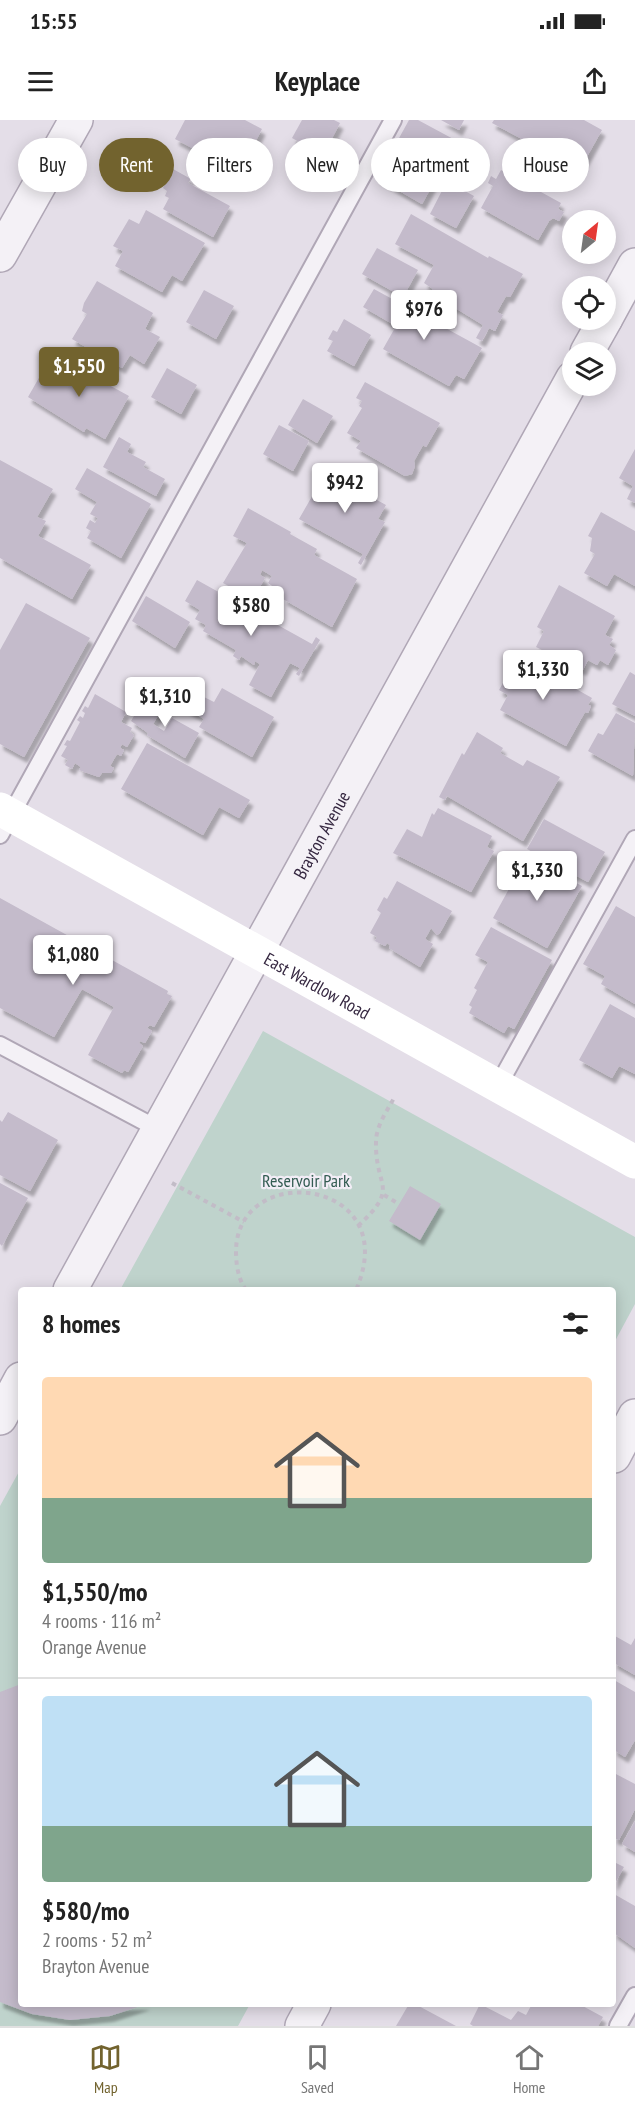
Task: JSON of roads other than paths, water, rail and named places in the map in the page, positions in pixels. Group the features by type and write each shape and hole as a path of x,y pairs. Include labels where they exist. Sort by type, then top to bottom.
{"main road":[{"name":"East Wardlow Road","path":"3,820 256,952 635,1162"}],"street":[{"path":"0,255 75,120"},
{"path":"616,299 635,265"},
{"name":"Brayton Avenue","path":"72,1287 563,396"},
{"path":"0,1418 18,1385"},
{"path":"616,1452 635,1416"},
{"path":"302,2026 312,2007"}],"lane":[{"path":"3,820 393,120"},
{"path":"498,1086 635,839"},
{"path":"0,1045 158,1130"},
{"path":"618,2026 635,1996"}],"park label":[{"name":"Reservoir Park","path":"306,1180"}]}
